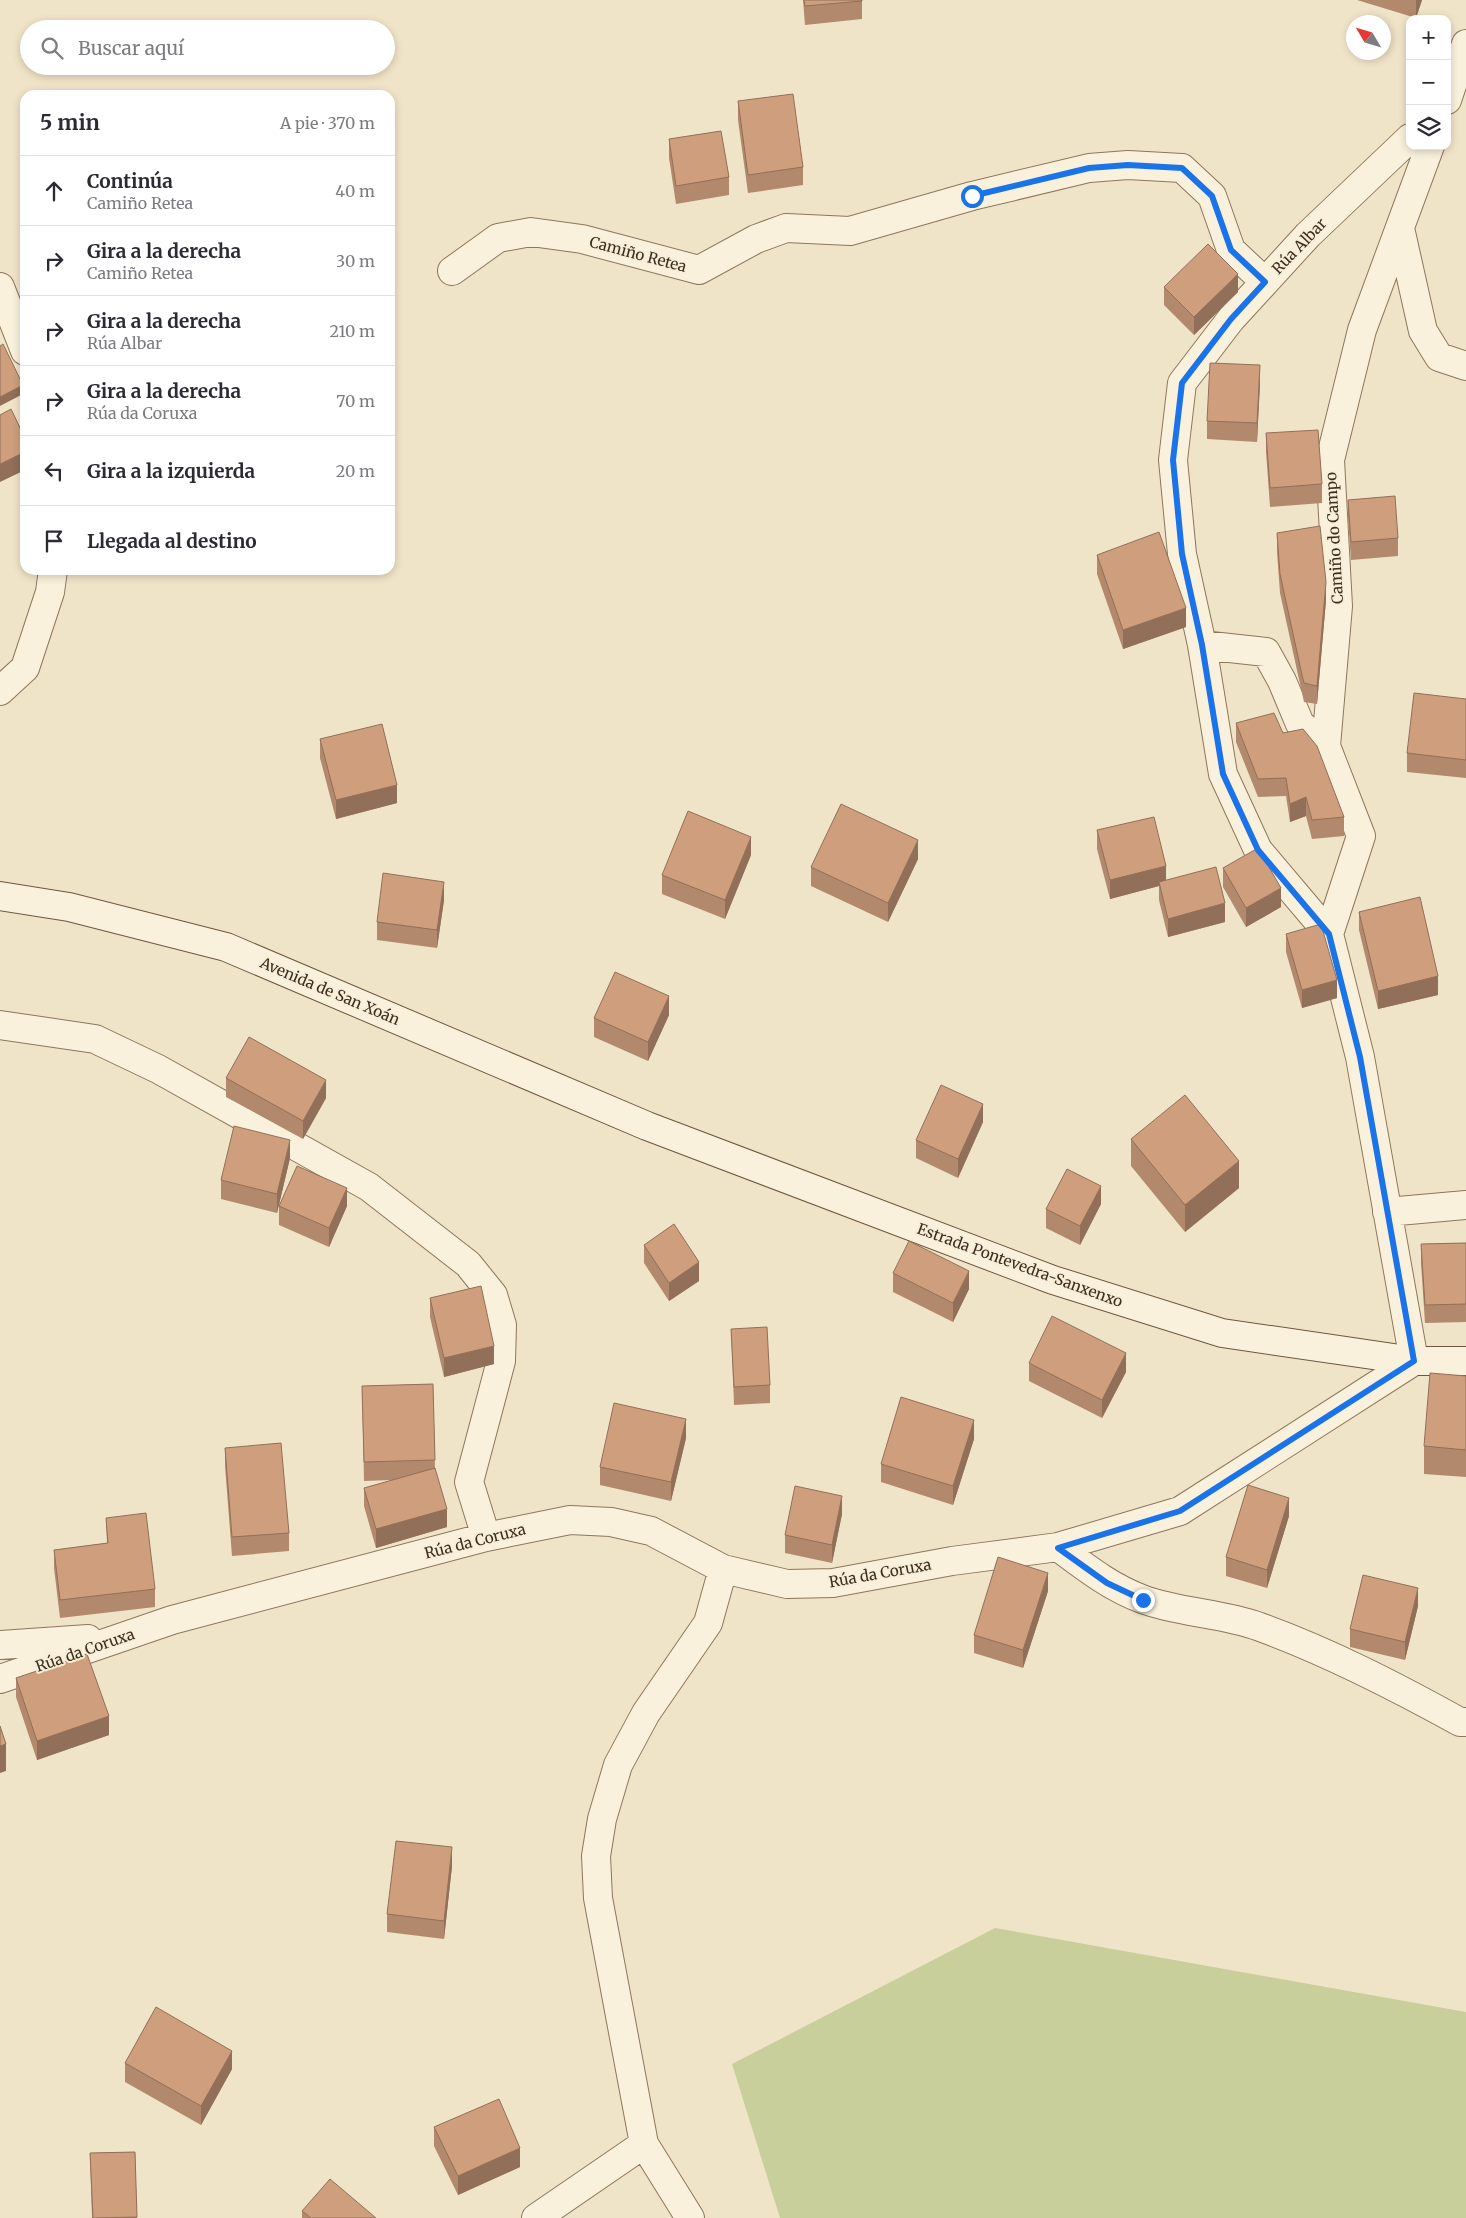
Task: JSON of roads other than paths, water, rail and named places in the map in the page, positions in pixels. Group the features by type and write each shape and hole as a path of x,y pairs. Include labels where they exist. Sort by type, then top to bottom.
{"street":[{"path":"1451,88 1466,44"},
{"name":"Rúa Albar","path":"1406,142 1308,235 1231,319 1182,383 1173,460 1182,554 1202,645 1223,774 1258,850 1329,934 1360,1057 1414,1361"},
{"name":"Camiño do Campo","path":"1329,934 1361,836 1326,746 1338,606 1330,460 1362,330 1429,150"},
{"name":"Camiño Retea","path":"452,271 498,238 531,232 582,239 698,270 756,239 786,228 850,231 972,196 1089,168 1128,165 1182,168 1212,196 1231,250 1265,282"},
{"path":"1400,228 1422,332 1439,357 1466,366"},
{"path":"0,287 20,338"},
{"path":"0,691 25,668 50,592 52,575"},
{"path":"1202,645 1266,652 1282,680 1300,724 1326,746"},
{"name":"Avenida de San Xoán","path":"0,896 69,907 226,947 647,1126"},
{"path":"0,1025 95,1039 158,1069 369,1187 468,1264 493,1295 502,1325 502,1361 469,1482 486,1538"},
{"name":"Estrada Pontevedra-Sanxenxo","path":"647,1126 1053,1280 1222,1333 1414,1361 1466,1361"},
{"path":"1387,1212 1466,1205"},
{"name":"Rúa da Coruxa","path":"0,1679 172,1620 486,1538 570,1520 611,1522 651,1531 723,1569 787,1584 833,1583 952,1561 1058,1548 1180,1511 1414,1361"},
{"path":"1058,1548 1107,1583 1143,1600 1258,1626 1318,1651 1399,1689 1460,1722 1466,1722"},
{"path":"690,2218 644,2144 598,1898 596,1856 602,1819 618,1765 646,1713 708,1623 723,1569"},
{"path":"0,1645 124,1637"},
{"path":"536,2218 644,2144"}]}
